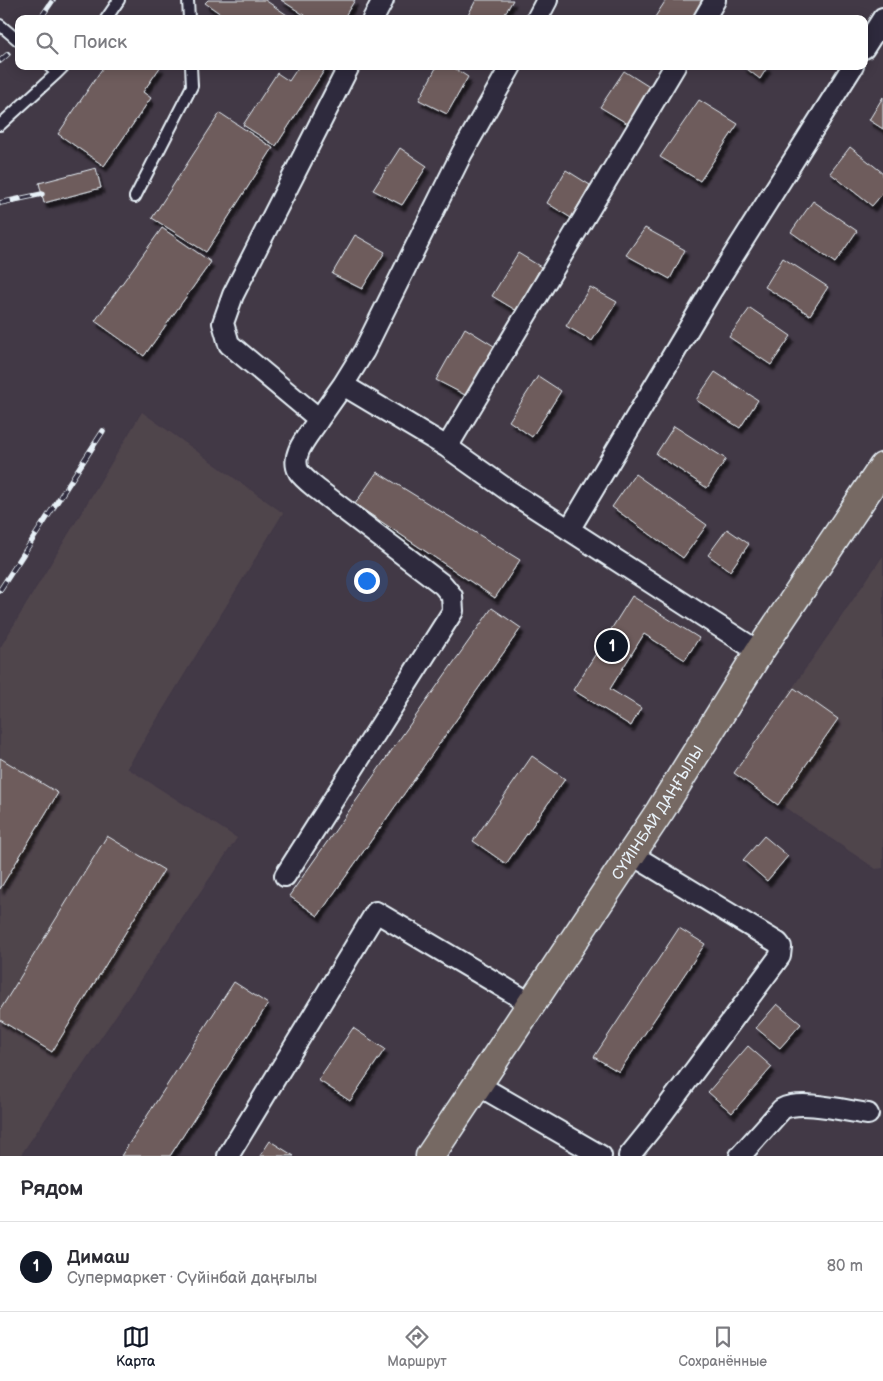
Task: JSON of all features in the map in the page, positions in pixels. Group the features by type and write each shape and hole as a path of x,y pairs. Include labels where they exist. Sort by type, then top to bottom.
{"main road":[{"name":"СҮЙІНБАЙ ДАҢҒЫЛЫ","path":"430,1156 530,1003 660,811 759,652 883,467"}],"street":[{"path":"375,15 383,0"},
{"path":"539,15 548,0"},
{"path":"706,15 715,0"},
{"path":"868,42 883,18"},
{"path":"319,419 230,344 223,324 233,295 347,70"},
{"path":"285,876 453,611 452,596 444,585 317,489 300,473 296,464 296,454 343,386 371,337 462,153 508,70"},
{"path":"447,447 673,70"},
{"path":"569,530 711,291 850,70"},
{"path":"343,386 447,447 509,492 759,652"},
{"path":"629,1156 780,956 781,947 778,943 630,854"},
{"path":"228,1156 376,912 530,1003"},
{"path":"478,1085 601,1156"},
{"path":"740,1156 782,1109 790,1105 803,1104 868,1114"}],"lane":[{"path":"109,15 119,0"},
{"path":"188,0 189,15"},
{"path":"0,25 15,38"},
{"path":"0,125 61,70"},
{"path":"135,197 192,86 191,70"}],"shaded area":[{"path":"142,412 283,513 127,768 237,838 20,1156 0,1156 0,648"},
{"path":"883,556 883,868 876,869 734,773"}],"building":[{"path":"208,0 265,0 287,15 222,15 205,3"},
{"path":"281,0 355,0 346,15 304,15"},
{"path":"476,0 513,0 504,15 468,15"},
{"path":"666,0 703,0 694,15 656,15"},
{"path":"101,70 158,70 143,92 151,98 104,166 58,134"},
{"path":"296,70 324,70 276,146 243,125 277,73 289,81"},
{"path":"435,70 457,70 468,77 447,114 419,100"},
{"path":"748,70 766,70 760,79"},
{"path":"624,71 651,88 628,124 600,107"},
{"path":"883,97 883,129 869,120"},
{"path":"699,100 738,124 700,181 660,157"},
{"path":"220,113 273,148 206,252 152,218"},
{"path":"850,147 883,173 883,193 872,206 830,173"},
{"path":"400,148 427,166 402,205 373,190"},
{"path":"96,168 101,188 44,203 39,183"},
{"path":"566,170 590,185 571,218 547,203"},
{"path":"813,201 857,231 835,263 791,232"},
{"path":"162,228 211,262 144,356 95,321"},
{"path":"645,228 685,250 670,279 626,255"},
{"path":"355,235 385,252 362,289 332,274"},
{"path":"518,253 541,267 517,311 492,296"},
{"path":"783,258 828,287 810,315 765,287"},
{"path":"590,287 617,302 592,341 566,326"},
{"path":"750,308 791,336 771,365 729,337"},
{"path":"465,328 494,346 467,396 436,380"},
{"path":"715,372 758,400 740,428 696,400"},
{"path":"538,376 561,391 532,437 509,421"},
{"path":"674,426 726,459 707,488 656,454"},
{"path":"377,472 520,560 495,598 355,504"},
{"path":"635,474 707,525 683,558 612,507"},
{"path":"727,529 749,544 730,571 708,555"},
{"path":"632,596 699,638 685,660 644,634 610,689 641,708 631,726 573,690"},
{"path":"492,608 521,628 318,916 289,896"},
{"path":"794,688 838,719 778,805 734,773"},
{"path":"532,756 565,779 506,864 473,841"},
{"path":"0,758 58,793 0,889"},
{"path":"107,836 164,870 52,1052 0,1020 0,1010"},
{"path":"764,836 788,856 767,881 743,860"},
{"path":"679,928 705,944 619,1072 594,1057"},
{"path":"234,982 268,1004 170,1156 121,1156"},
{"path":"777,1004 801,1024 780,1048 756,1028"},
{"path":"353,1028 385,1049 350,1101 318,1080"},
{"path":"748,1046 772,1067 732,1113 708,1092"},
{"path":"270,1141 294,1156 260,1156"}],"railway":[{"path":"43,15 53,0"},
{"path":"0,61 8,54"},
{"path":"0,203 42,194"},
{"path":"0,590 103,431"}],"place":[{"name":"Димаш","path":"612,646"}]}
